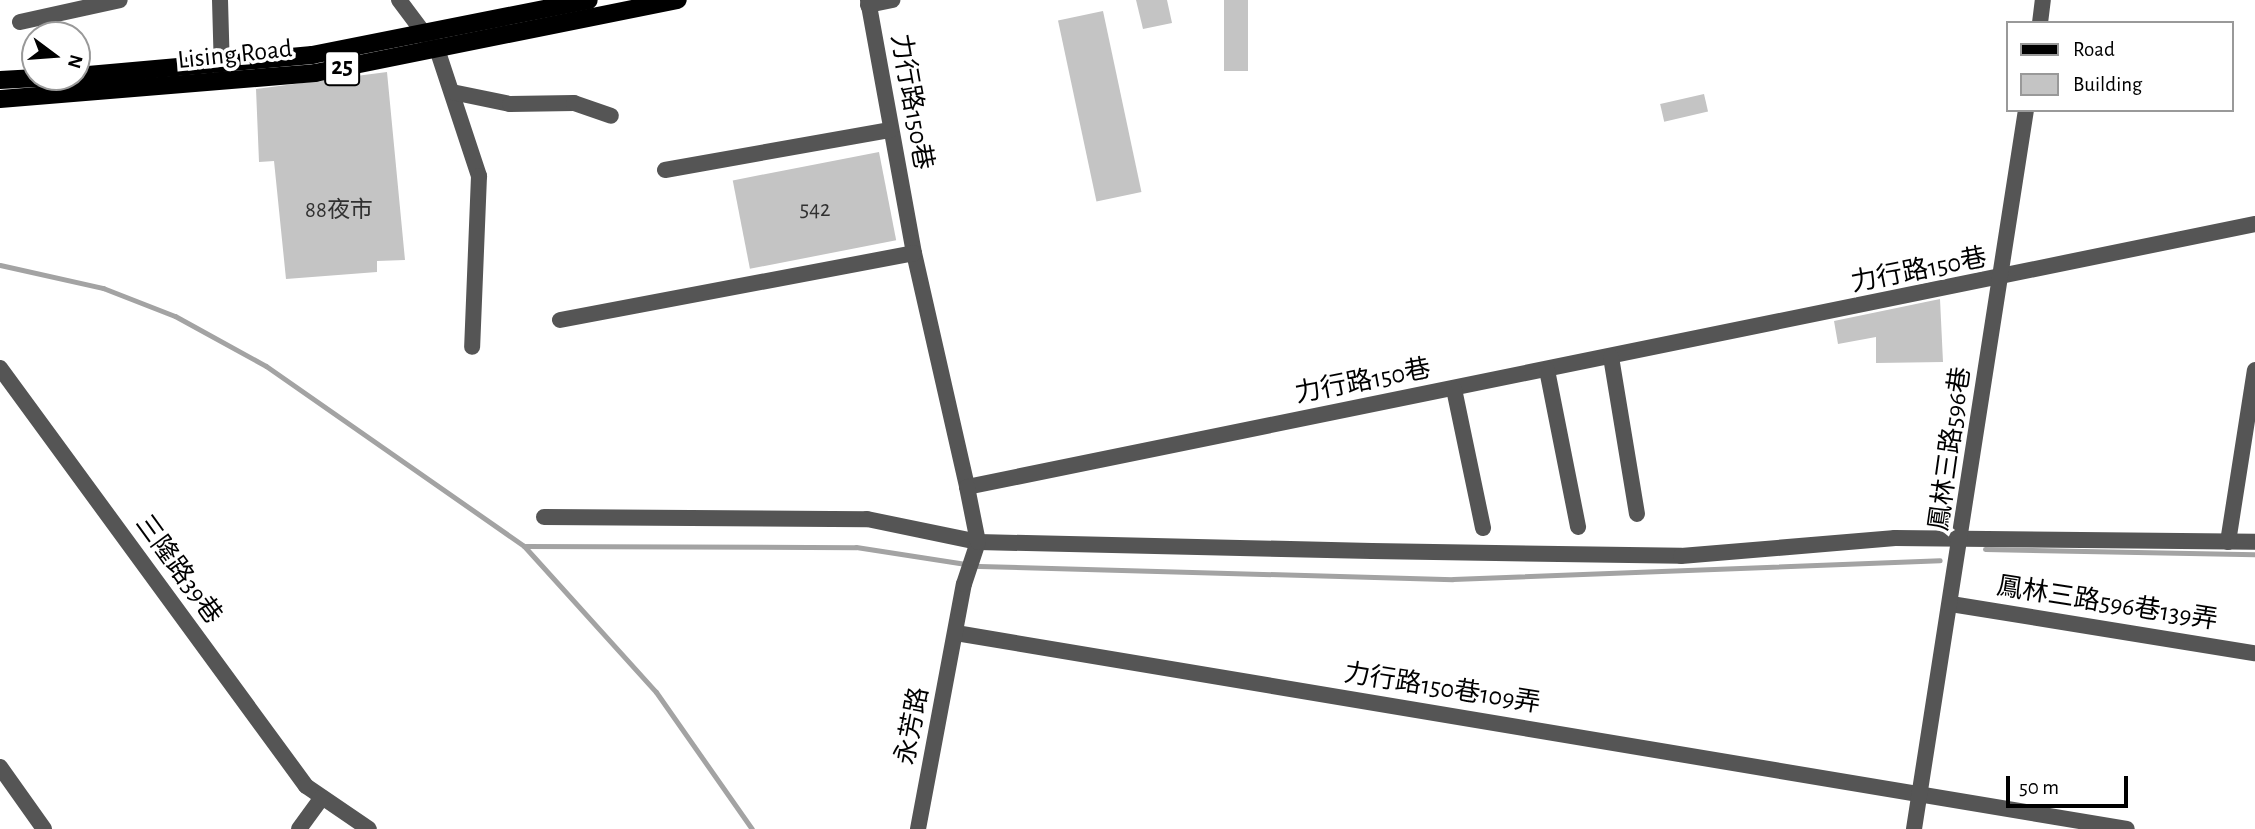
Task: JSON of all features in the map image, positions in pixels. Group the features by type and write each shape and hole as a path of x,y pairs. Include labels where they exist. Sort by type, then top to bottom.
{"main road":[{"name":"Lising Road","path":"91,76 222,74 422,36 589,0"},
{"name":"Lising Road","path":"0,99 438,52 678,0"},
{"path":"0,80 21,79"}],"street":[{"path":"20,22 120,0"},
{"path":"220,0 222,74"},
{"path":"399,0 422,36 438,52 480,176 472,346"},
{"path":"868,3 892,0"},
{"path":"2040,21 2043,0"},
{"name":"力行路150巷","path":"868,3 914,253 968,487 2001,279 2255,224"},
{"path":"452,92 510,104 574,103 611,116"},
{"name":"鳳林三路596巷","path":"1920,793 1963,537 2026,112"},
{"path":"664,170 890,130"},
{"path":"560,320 914,253"},
{"path":"1611,357 1637,514"},
{"name":"三隆路39巷","path":"0,368 306,786 369,829"},
{"path":"1547,370 1578,527"},
{"path":"2228,542 2255,370"},
{"path":"1454,389 1483,528"},
{"path":"956,633 978,542 968,487"},
{"path":"544,517 867,519 978,542 1681,556 1895,538 2255,542"},
{"name":"鳳林三路596巷139弄","path":"1951,604 2255,653"},
{"name":"力行路150巷109弄","path":"956,633 2127,829"},
{"name":"永芳路","path":"918,829 956,633"},
{"path":"0,767 44,829"},
{"path":"1914,829 1920,793"},
{"path":"299,829 321,797"}],"building":[{"path":"1136,0 1167,0 1172,23 1143,29"},
{"path":"1224,0 1248,0 1248,71 1224,71"},
{"path":"1103,11 1141,192 1096,202 1058,21"},
{"path":"387,72 405,260 377,261 377,272 286,279 274,161 259,162 256,89"},
{"path":"1704,94 1708,112 1664,122 1660,104"},
{"path":"879,152 896,240 750,269 733,180"},
{"path":"1940,299 1943,362 1876,363 1876,337 1838,344 1834,321"}],"waterway":[{"path":"0,265 103,288 175,316 266,366 524,546 656,692 752,829"},
{"path":"524,546 856,547 979,566 1453,579 1940,560"},
{"path":"1985,549 2255,554"}]}
